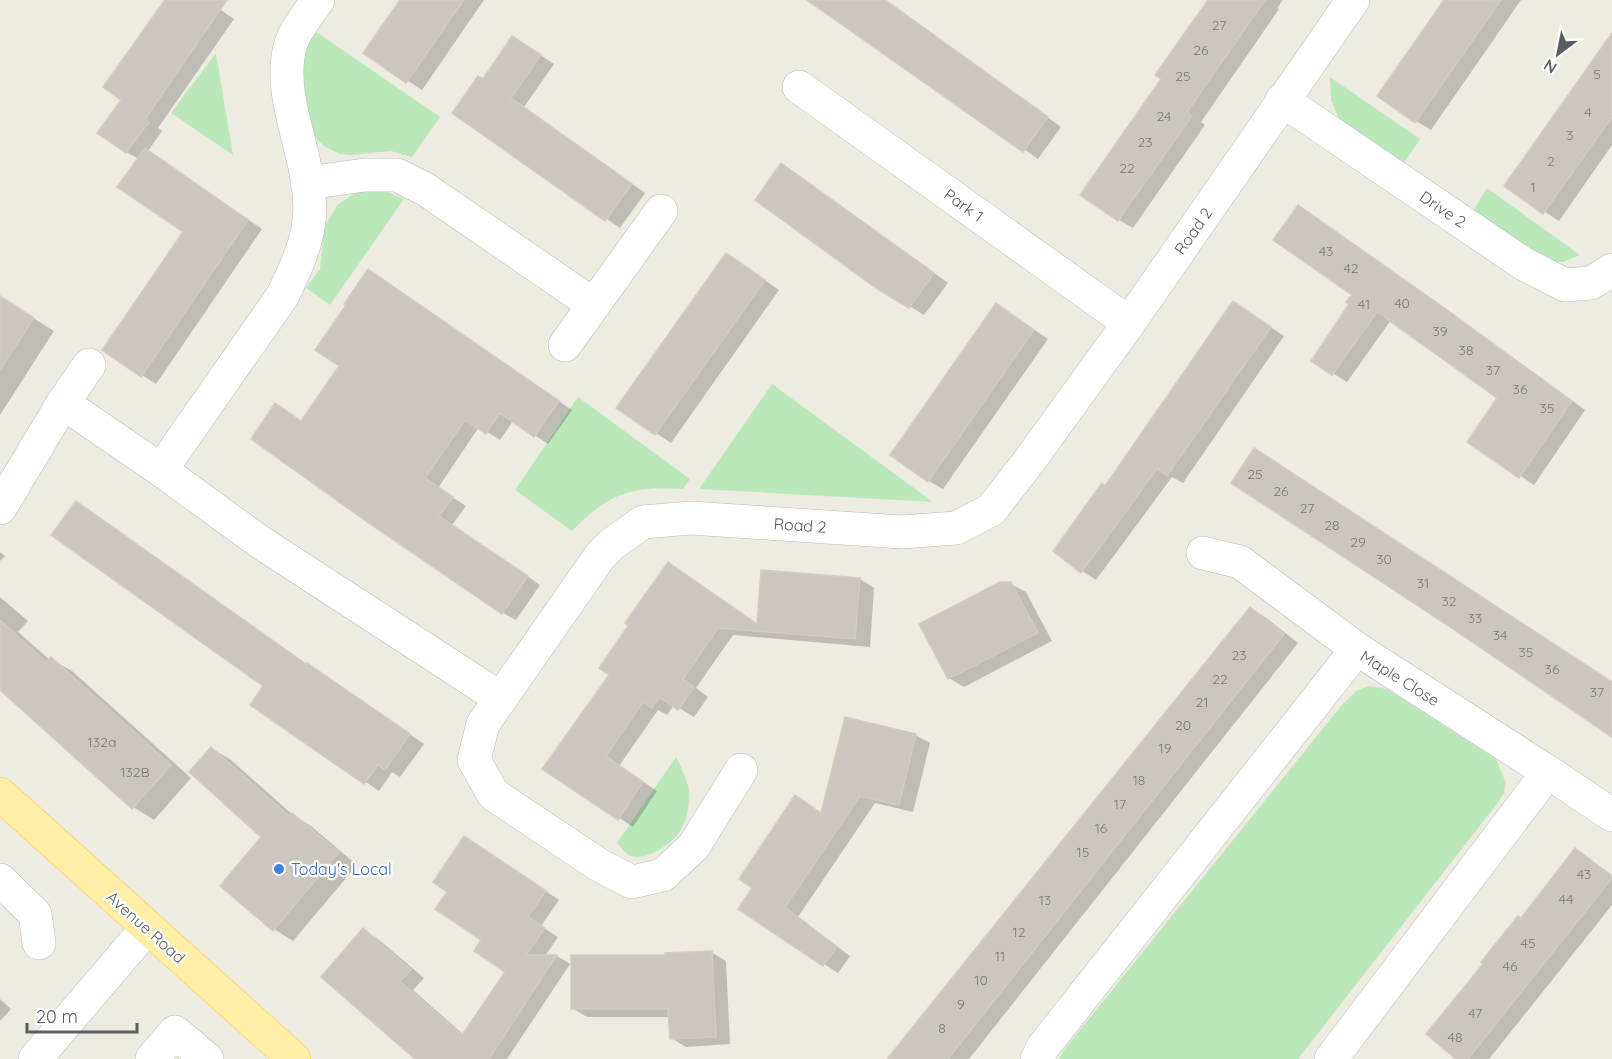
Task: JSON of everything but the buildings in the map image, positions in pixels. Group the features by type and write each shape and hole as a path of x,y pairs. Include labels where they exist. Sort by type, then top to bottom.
{"main road":[{"name":"Avenue Road","path":"0,794 294,1059"}],"street":[{"path":"161,470 283,295 297,267 309,221 307,183 285,73 292,41 318,0"},
{"name":"Road 2","path":"741,770 694,846 663,875 632,882 599,864 493,794 474,760 483,724 600,556 612,544 643,522 691,518 902,532 956,528 991,510 1129,323 1353,0"},
{"name":"Park 1","path":"799,87 1129,323"},
{"name":"Drive 2","path":"1282,100 1524,264 1565,285 1591,283 1612,270"},
{"path":"307,183 364,175 397,175 425,189 594,305"},
{"path":"565,345 661,211"},
{"path":"0,508 63,403 89,365"},
{"path":"63,403 260,542 500,698"},
{"path":"1203,552 1240,562 1357,649"},
{"name":"Maple Close","path":"1037,1059 1043,1047 1357,649 1612,815"},
{"path":"1331,1059 1548,772"},
{"path":"0,880 35,914 39,943"},
{"path":"35,1059 147,928"},
{"path":"152,1059 175,1032 207,1059"}],"green space":[{"path":"312,29 440,117 412,157 391,151 340,154 324,146 313,135 300,72"},
{"path":"216,53 233,155 171,113"},
{"path":"1330,77 1420,139 1402,166 1340,121 1331,100"},
{"path":"1487,188 1580,255 1563,262 1548,261 1471,214"},
{"path":"383,190 404,199 330,305 306,288 320,269 324,228 337,205 358,191"},
{"path":"772,384 933,502 699,489"},
{"path":"578,397 690,479 683,489 649,489 622,495 597,508 572,531 515,490"},
{"path":"1368,686 1387,689 1496,759 1506,783 1504,793 1496,805 1298,1059 1059,1059 1063,1051 1341,706 1356,691"},
{"path":"676,757 689,790 689,806 683,826 664,847 643,856 631,856 617,843"}],"place":[{"name":"Today's Local","path":"279,869"}]}
